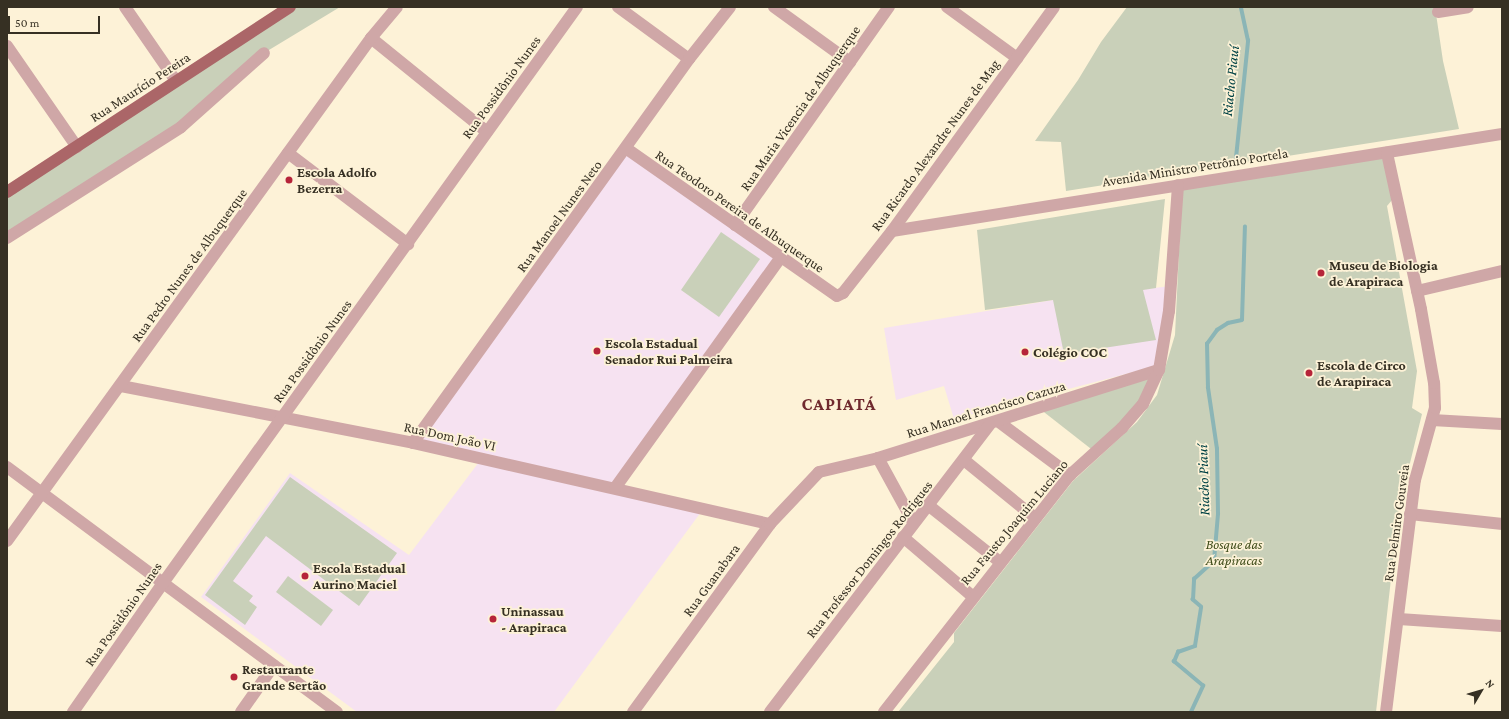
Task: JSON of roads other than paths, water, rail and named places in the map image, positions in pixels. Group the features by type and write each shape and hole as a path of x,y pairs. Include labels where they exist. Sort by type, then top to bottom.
{"main road":[{"name":"Rua Maurício Pereira","path":"7,192 77,147 282,9"}],"street":[{"path":"125,7 176,81"},
{"name":"Rua Pedro Nunes de Albuquerque","path":"7,541 121,386 371,38 397,7"},
{"name":"Rua Possidônio Nunes","path":"73,712 162,583 408,244 577,7"},
{"path":"618,7 689,59"},
{"name":"Rua Manoel Nunes Neto","path":"413,443 627,149 689,59 730,7"},
{"path":"774,7 850,62"},
{"name":"Rua Maria Vicencia de Albuquerque","path":"735,225 889,7"},
{"path":"947,7 1017,58"},
{"name":"Rua Ricardo Alexandre Nunes de Mag","path":"837,296 843,293 892,231 1054,7"},
{"path":"1438,12 1468,7"},
{"path":"371,38 487,132"},
{"path":"7,46 77,147"},
{"path":"7,238 180,127 264,53"},
{"name":"Avenida Ministro Petrônio Portela","path":"892,231 1502,134"},
{"name":"Rua Teodoro Pereira de Albuquerque","path":"627,149 780,258 837,296"},
{"name":"Rua Delmiro Gouveia","path":"1386,712 1399,619 1410,514 1415,480 1432,420 1434,383 1417,291 1387,152"},
{"path":"288,153 408,244"},
{"name":"Rua Fausto Joaquim Luciano","path":"884,712 972,596 1070,475 1122,428 1144,404 1159,370 1169,311 1178,185"},
{"path":"615,488 780,258"},
{"path":"1417,291 1502,271"},
{"name":"Rua Manoel Francisco Cazuza","path":"819,472 878,458 995,423 1159,370"},
{"name":"Rua Dom João VI","path":"121,386 413,443 770,524"},
{"path":"1432,420 1502,424"},
{"path":"995,423 1070,475"},
{"name":"Rua Professor Domingos Rodrigues","path":"770,712 913,522 995,423"},
{"path":"878,458 913,522"},
{"path":"964,460 1035,518"},
{"path":"7,467 337,712"},
{"name":"Rua Guanabara","path":"633,712 770,524 819,472"},
{"path":"928,505 1000,562"},
{"path":"1410,514 1502,524"},
{"path":"903,537 972,596"},
{"path":"1399,619 1502,626"},
{"path":"241,712 274,665"}],"waterway":[{"name":"Riacho Piauí","path":"1236,158 1248,41 1241,7"},
{"name":"Riacho Piauí","path":"1191,712 1203,686 1174,662 1178,652 1195,646 1201,607 1193,600 1194,579 1214,561 1218,514 1217,449 1208,388 1207,344 1217,330 1228,323 1242,320 1245,227"}],"place":[{"name":"Escola Adolfo Bezerra","path":"289,180"},
{"name":"Museu de Biologia de Arapiraca","path":"1321,273"},
{"name":"Escola Estadual Senador Rui Palmeira","path":"597,351"},
{"name":"Colégio COC","path":"1025,352"},
{"name":"Escola de Circo de Arapiraca","path":"1309,373"},
{"name":"Escola Estadual Aurino Maciel","path":"305,576"},
{"name":"Uninassau - Arapiraca","path":"493,619"},
{"name":"Restaurante Grande Sertão","path":"234,677"}],"district":[{"name":"CAPIATÁ","path":"839,404"}],"park label":[{"name":"Bosque das Arapiracas","path":"1234,552"}]}
